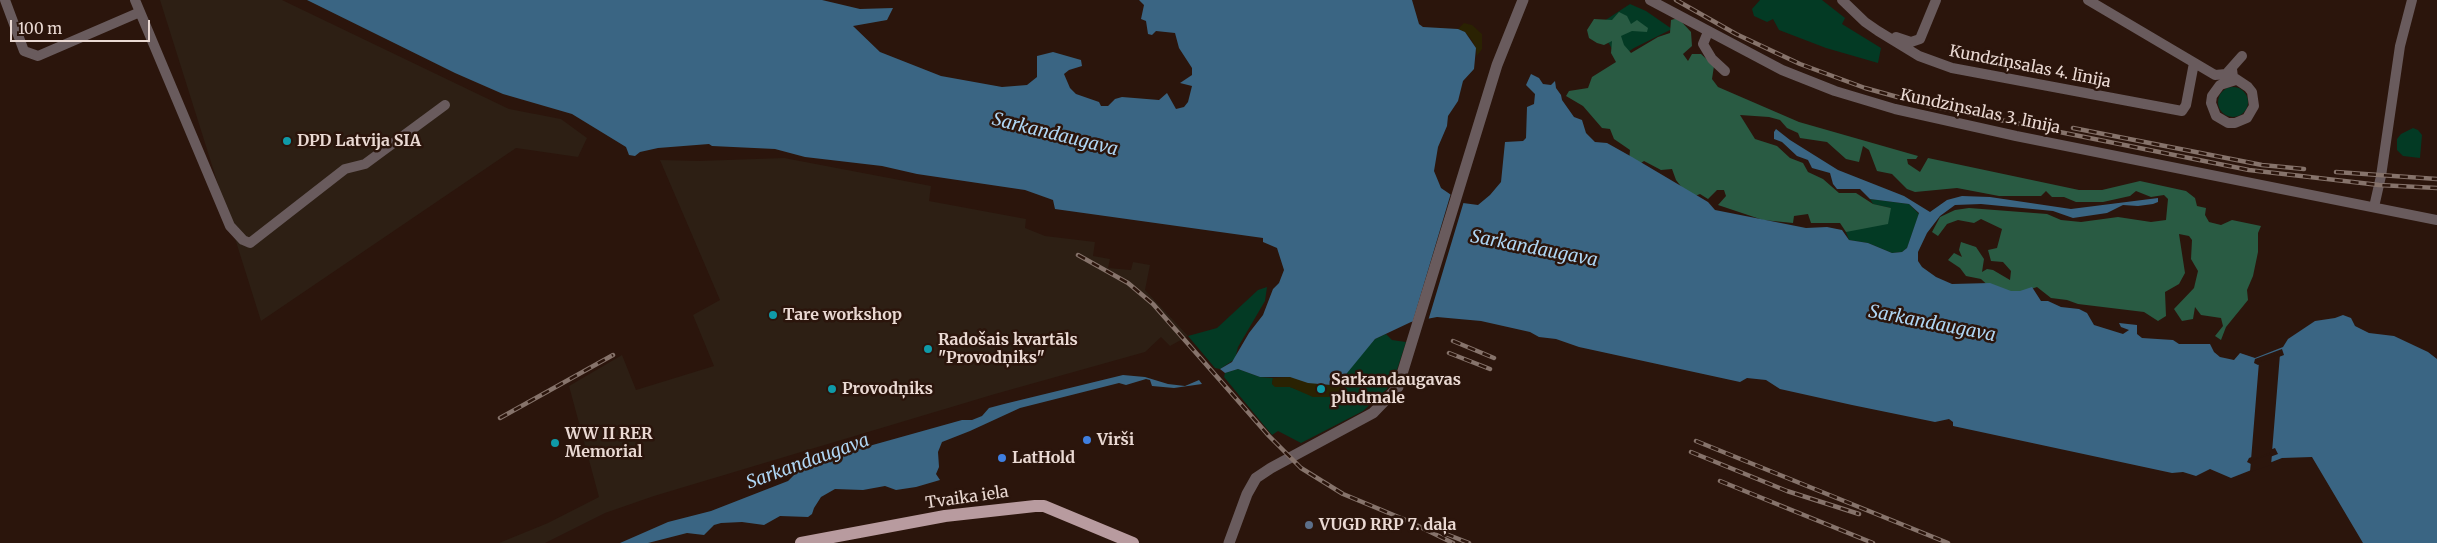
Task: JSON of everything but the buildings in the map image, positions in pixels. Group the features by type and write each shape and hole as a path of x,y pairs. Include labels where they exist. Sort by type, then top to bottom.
{"main road":[{"name":"Tvaika iela","path":"801,543 945,516 1036,506 1049,508 1132,543"}],"street":[{"path":"5,0 24,51 38,56 140,12"},
{"path":"135,0 230,226 243,240 250,243 345,169 365,164 444,105"},
{"path":"1229,543 1247,494 1256,478 1271,468 1364,419 1379,408 1398,387 1413,344 1503,48 1523,0"},
{"name":"Kundziņsalas 3. līnija","path":"1650,0 1708,32 1807,80 1895,109 2016,136 2437,220"},
{"name":"Kundziņsalas 4. līnija","path":"1842,0 1865,22 1883,34 1919,56 1952,68 2182,111 2186,105 2194,63"},
{"path":"1883,34 1911,42 1920,39 1936,0"},
{"path":"2088,0 2215,75 2220,85"},
{"path":"2374,207 2381,176 2400,46 2412,0"},
{"path":"1708,32 1703,44 1712,59 1725,72"},
{"path":"2215,75 2226,74 2242,56"},
{"path":"2232,69 2233,77 2252,92 2254,106 2247,118 2235,123 2222,120 2213,110 2212,96 2220,85 2236,80"}],"shaded area":[{"path":"160,0 282,0 509,109 561,119 587,138 578,157 516,148 261,321"},
{"name":"Radošais kvartāls \"Provodņiks\"","path":"784,158 931,186 929,201 1026,219 1025,228 1045,236 1095,242 1093,256 1110,259 1108,268 1131,270 1133,262 1150,265 1145,290 1188,336 1170,346 1161,337 1145,352 995,394 654,496 605,513 545,543 499,543 548,523 599,497 569,386 622,355 636,390 714,366 693,315 720,300 660,160 699,161"}],"green space":[{"path":"1760,0 1822,0 1845,18 1842,24 1881,48 1878,63 1826,48 1779,30 1773,19 1767,22 1754,16 1752,9"},
{"path":"1630,4 1646,11 1672,29 1634,48 1618,59 1598,25"},
{"path":"1619,12 1627,16 1631,24 1637,20 1648,28 1647,32 1632,31 1621,36 1624,45 1631,53 1658,37 1670,33 1671,20 1678,18 1691,32 1692,46 1683,54 1688,61 1692,54 1701,54 1714,66 1712,79 1718,87 1799,122 1918,156 1916,159 1907,159 1908,164 1920,172 1928,158 2079,190 2102,190 2140,181 2186,191 2195,198 2197,206 2206,208 2205,215 2209,222 2221,225 2232,220 2261,226 2258,233 2258,252 2253,276 2247,290 2248,300 2226,327 2221,340 2215,336 2223,326 2221,318 2201,315 2195,307 2193,319 2182,321 2174,309 2194,288 2198,271 2191,259 2192,240 2189,236 2179,234 2185,273 2179,284 2165,292 2166,316 2158,321 2144,312 2078,304 2067,300 2051,298 2037,287 2016,294 1993,290 1981,279 1966,276 1960,268 1948,260 1954,253 1962,257 1959,250 1961,242 1976,247 1984,259 1982,272 1987,269 1993,270 2010,280 2011,271 2003,262 1991,261 1988,250 1997,248 2002,229 1981,219 1974,223 1958,220 1947,224 1938,236 1932,232 1940,217 1955,210 1969,208 2047,214 2061,220 2081,222 2118,217 2151,222 2166,220 2168,199 2164,195 2151,197 2136,191 2130,196 2103,202 2076,202 2064,197 2052,197 2046,191 2041,196 1999,196 1957,188 1915,192 1907,189 1892,174 1877,171 1869,150 1863,146 1859,162 1846,159 1827,142 1800,138 1798,133 1787,128 1780,120 1769,117 1740,115 1755,139 1777,146 1790,158 1803,163 1808,172 1823,179 1839,193 1856,193 1873,204 1891,208 1888,224 1846,232 1840,223 1811,223 1808,214 1794,216 1793,223 1763,220 1718,205 1726,196 1724,190 1717,190 1708,199 1700,194 1690,198 1676,180 1672,169 1661,170 1644,161 1638,165 1629,161 1630,150 1614,139 1610,129 1602,128 1583,106 1566,96 1569,91 1588,88 1592,77 1616,62 1611,53 1612,41 1604,45 1597,43 1589,38 1587,30 1594,19 1612,20"},
{"path":"2233,87 2239,88 2247,96 2247,108 2239,116 2233,117 2227,116 2219,108 2218,102 2219,96 2227,88"},
{"path":"2413,128 2422,135 2420,158 2403,156 2397,150 2397,139 2401,134"},
{"path":"1870,199 1909,204 1919,214 1907,248 1902,252 1892,253 1868,243 1849,240 1846,232 1891,208 1873,204"},
{"path":"1267,287 1265,301 1238,347 1235,359 1220,369 1215,368 1188,336 1217,328 1258,290"},
{"path":"1386,334 1392,340 1406,342 1395,376 1387,389 1363,411 1301,443 1278,431 1272,435 1224,377 1225,373 1238,369 1260,377 1273,378 1272,384 1275,386 1290,387 1302,391 1345,383 1343,378 1358,358 1375,339"}],"sand":[{"path":"1464,23 1472,25 1482,34 1482,49 1477,56 1476,48 1471,39 1465,32 1458,29"},
{"name":"Sarkandaugavas pludmale","path":"1290,377 1331,385 1343,378 1346,391 1328,397 1313,397 1290,387 1275,387 1272,384 1273,378"}],"water":[{"name":"Sarkandaugava","path":"307,0 822,0 860,9 893,8 887,20 853,26 880,52 941,76 1002,87 1027,85 1037,77 1037,56 1053,52 1081,60 1082,66 1069,70 1064,74 1070,88 1076,94 1099,102 1101,106 1108,106 1115,99 1122,97 1159,100 1167,93 1176,109 1184,107 1188,102 1192,86 1180,83 1192,75 1192,68 1179,48 1175,33 1156,31 1152,35 1148,34 1146,21 1141,19 1144,5 1139,0 1412,0 1419,24 1423,27 1458,29 1465,32 1476,48 1474,69 1463,81 1458,101 1448,116 1447,126 1438,147 1434,171 1441,188 1463,203 1478,205 1490,195 1501,182 1505,142 1523,141 1526,138 1527,107 1534,104 1535,94 1526,85 1531,74 1539,78 1543,84 1551,85 1555,81 1562,100 1574,117 1582,120 1586,133 1595,142 1607,143 1632,157 1708,202 1715,210 1806,228 1827,227 1842,230 1849,240 1868,243 1892,253 1902,252 1907,248 1919,213 1909,204 1870,199 1860,189 1837,189 1833,184 1830,173 1812,168 1808,160 1797,156 1782,142 1774,139 1776,129 1838,170 1904,196 1930,212 1947,200 1962,196 1990,197 2071,209 2158,198 2158,202 2153,204 2123,205 2107,213 2073,218 2053,211 1981,204 1955,205 1940,216 1927,233 1918,252 1918,261 1922,267 1936,277 1952,284 1990,283 2011,291 2020,291 2032,287 2041,301 2048,301 2061,307 2079,309 2087,313 2094,325 2123,334 2129,330 2121,327 2119,323 2137,325 2137,334 2142,338 2173,340 2179,344 2210,344 2214,352 2220,357 2234,360 2240,353 2255,358 2283,347 2288,339 2315,321 2343,315 2351,318 2355,326 2369,333 2394,336 2428,352 2437,359 2437,543 2363,543 2312,457 2282,458 2231,478 2210,469 2196,476 2183,472 2172,473 1953,426 1953,422 1949,419 1935,422 1852,405 1780,389 1766,380 1747,378 1740,382 1579,347 1556,339 1539,337 1530,332 1481,321 1437,317 1411,322 1375,339 1343,378 1331,385 1308,383 1290,377 1260,377 1238,369 1225,373 1220,369 1232,362 1249,333 1263,315 1273,289 1279,283 1284,270 1277,248 1263,242 1263,238 1055,209 1053,200 1025,190 917,174 882,166 805,157 775,149 712,146 709,144 658,148 640,152 635,156 629,155 626,147 572,114 503,94 455,73","holes":["2282,349 2284,355 2258,365 2254,363 2255,359","2275,448 2278,454 2251,464 2247,462 2249,458"]},
{"path":"1123,375 1145,377 1168,384 1185,386 1199,380 1202,384 1174,388 1152,386 1150,380 1146,379 1126,385 1119,383 1020,408 942,442 938,452 939,467 936,474 940,480 916,487 896,490 885,486 863,490 835,489 821,497 812,514 808,517 780,516 764,525 742,522 721,523 714,525 704,535 687,533 648,543 620,543 668,522 711,511 788,481 799,470 819,460 962,420 972,420 982,416 989,408"}],"pier":[{"path":"1451,193 1464,201 1428,321 1412,324"},
{"path":"2280,354 2272,452 2251,460 2259,362"},
{"path":"2272,454 2271,465 2250,472 2251,461"}],"railway":[{"path":"1676,0 1736,34 1800,64 1865,88 1930,106 2249,170 2379,185 2437,188"},
{"path":"2073,128 2262,165 2304,169"},
{"path":"2336,172 2437,179"},
{"path":"1078,255 1128,283 1153,304 1269,436 1301,468 1343,494 1408,521 1453,543"},
{"path":"1453,341 1494,358"},
{"path":"1449,353 1490,369"},
{"path":"500,418 613,355"},
{"path":"1696,441 1948,543"},
{"path":"1691,452 1787,491 1859,514"},
{"path":"1720,481 1873,543"},
{"path":"1446,534 1469,543"}],"place":[{"name":"DPD Latvija SIA","path":"287,141"},
{"name":"Tare workshop","path":"773,315"},
{"name":"Radošais kvartāls \"Provodņiks\"","path":"928,349"},
{"name":"Provodņiks","path":"832,389"},
{"name":"Sarkandaugavas pludmale","path":"1321,389"},
{"name":"Virši","path":"1087,440"},
{"name":"WW II RER Memorial","path":"555,443"},
{"name":"LatHold","path":"1002,458"},
{"name":"VUGD RRP 7. daļa","path":"1309,525"}]}
